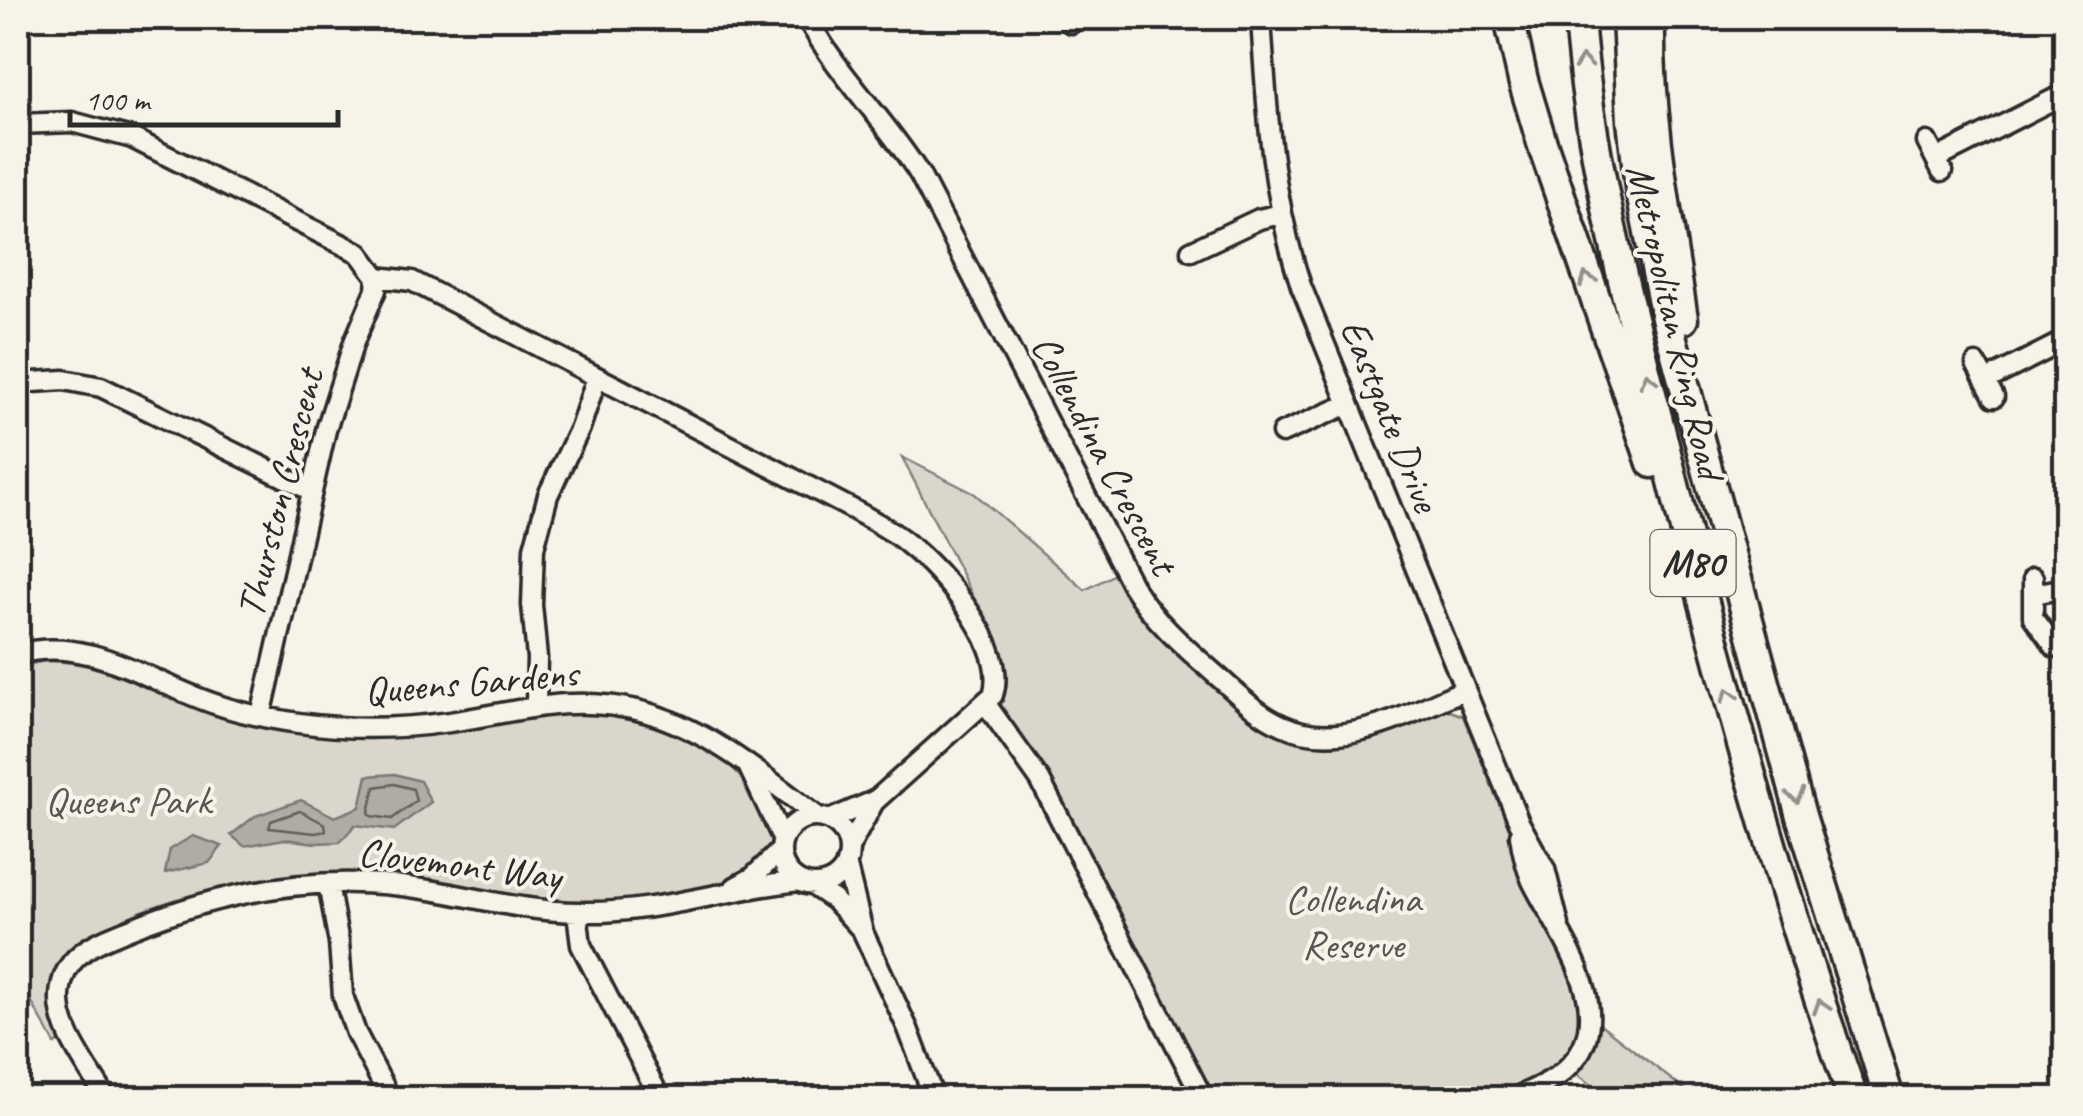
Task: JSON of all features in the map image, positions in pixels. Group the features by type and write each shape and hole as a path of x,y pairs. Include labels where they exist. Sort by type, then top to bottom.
{"highway":[{"path":"1510,18 1522,80 1548,162 1614,358 1703,601"},
{"name":"Metropolitan Ring Road","path":"1579,18 1591,132 1608,224 1703,601 1778,870 1853,1098"},
{"name":"Metropolitan Ring Road","path":"1627,18 1632,121 1650,252 1816,868 1889,1098"},
{"name":"M80","path":"1650,18 1662,185 1706,465"}],"street":[{"name":"Collendina Crescent","path":"807,18 841,74 884,123 920,175 1132,584 1167,631 1268,718 1299,732 1353,732 1464,690"},
{"name":"Eastgate Drive","path":"1262,18 1271,166 1301,286 1588,1002 1589,1032 1577,1057 1567,1068 1516,1098"},
{"path":"1935,157 2066,92"},
{"path":"18,124 72,122 132,138 359,253 377,284 424,288 854,510 904,540 925,558 970,614 994,660 996,686 980,709 876,800 824,819 796,822 782,845 786,868 834,900 863,932"},
{"path":"1191,251 1259,219 1280,214"},
{"name":"Thurston Crescent","path":"261,716 338,385 377,284"},
{"path":"1985,381 2066,340"},
{"path":"18,383 64,380 102,387 260,466 314,484"},
{"path":"542,704 532,605 534,548 548,496 604,381"},
{"path":"1282,433 1349,404"},
{"path":"2055,648 2036,626 2033,586 2066,588"},
{"name":"Queens Gardens","path":"18,654 53,648 99,655 205,700 303,724 381,728 448,722 542,704 608,705 661,717 712,740 824,819"},
{"path":"980,709 1040,780 1203,1098"},
{"name":"Queens Gardens","path":"749,768 782,845"},
{"path":"806,883 833,880 876,800"},
{"path":"824,819 846,836 863,932 934,1098"},
{"name":"Clovemont Way","path":"730,890 752,876 782,845"},
{"name":"Clovemont Way","path":"106,1098 74,1041 69,1006 76,975 84,962 126,930 197,904 231,895 337,884 419,888 520,908 585,912 650,908 730,890 806,883"},
{"path":"337,884 340,978 349,1014 390,1098"},
{"path":"585,912 594,970 660,1098"}],"green space":[{"name":"Collendina Reserve","path":"902,457 975,494 1085,590 1115,574 1136,607 1174,649 1249,716 1277,734 1310,744 1336,745 1364,739 1445,709 1463,716 1579,998 1579,1033 1564,1059 1498,1098 1215,1098 1045,770 1003,716 1001,702 1007,676 1002,653"},
{"name":"Queens Park","path":"45,661 85,665 119,675 201,709 239,720 329,736 424,735 574,712 630,718 683,735 730,765 752,791 775,839 766,857 741,875 689,891 621,902 530,901 401,878 324,874 246,883 164,903 95,935 69,956 62,1039 55,1044 18,978 18,667"},
{"path":"1599,1023 1695,1098 1609,1098 1576,1073 1592,1049"}],"water":[{"path":"395,774 420,781 431,802 394,830 355,825 340,842 285,839 244,846 231,835 255,816 301,800 335,817 360,807 367,776"},
{"path":"193,836 222,846 209,863 165,873 170,849"}]}
